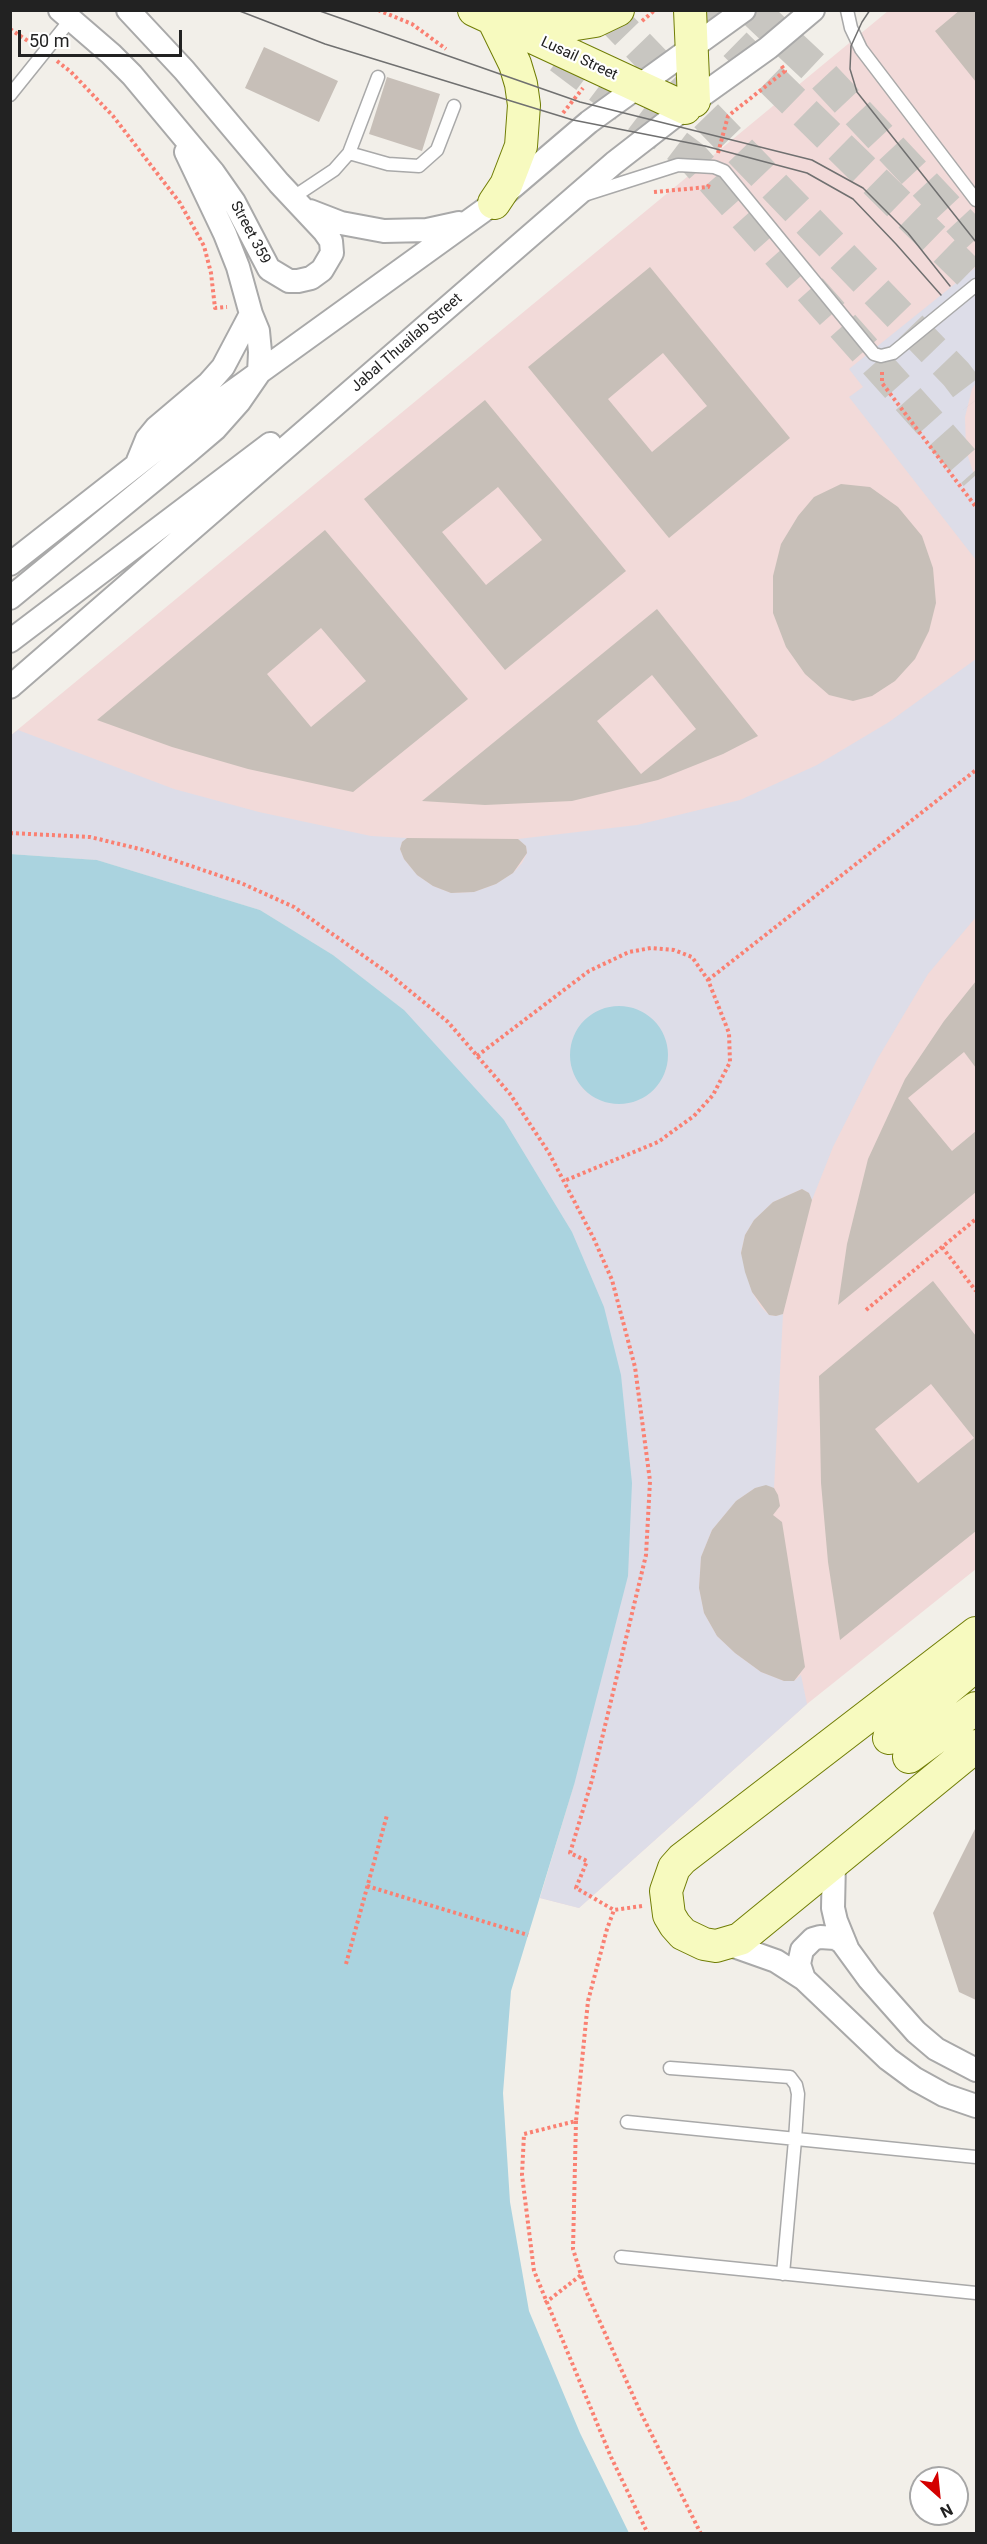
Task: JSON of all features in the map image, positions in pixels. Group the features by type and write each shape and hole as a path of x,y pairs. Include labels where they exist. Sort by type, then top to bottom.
{"street":[{"name":"Street 359","path":"65,15 132,75 224,185 269,269 289,281 311,278 322,270 332,253 331,241 128,10"},
{"path":"527,10 556,22 576,24 595,21 618,10"},
{"path":"689,105 690,10"},
{"path":"12,561 259,373 482,212 583,128 744,10"},
{"name":"Jabal Thuailab Street","path":"10,687 575,198 689,105 768,48 813,10"},
{"path":"297,202 341,223 384,231 427,230 482,212 506,186 521,147 524,105 515,64 483,15"},
{"name":"Lusail Street","path":"483,15 638,86 689,105"},
{"path":"10,598 215,429 239,402 259,373 258,331 225,234 173,124"},
{"path":"136,465 140,452 156,428 208,384 223,367 250,309"},
{"path":"10,641 440,315"},
{"path":"976,1633 682,1859 668,1879 666,1903 669,1915 683,1934 704,1944 728,1944 776,1961 804,1979 888,2059 915,2079 944,2095 976,2106"},
{"path":"976,1665 899,1748 976,1708"},
{"path":"728,1944 740,1939 976,1746"},
{"path":"834,1862 833,1908 847,1948 869,1979 916,2032 936,2049 976,2070"},
{"path":"804,1979 800,1957 802,1950 813,1940 820,1937 835,1938 847,1948"}],"lane":[{"path":"847,10 851,28 861,49 976,200"},
{"path":"12,92 44,52 65,15"},
{"path":"297,202 334,170 349,153 378,77"},
{"path":"349,153 388,164 419,166 436,150 454,106"},
{"path":"575,198 678,165 714,167 724,171 874,354 881,356 893,353 976,285"},
{"path":"670,2068 790,2078 796,2085 798,2094 795,2140 783,2274"},
{"path":"627,2122 976,2157"},
{"path":"621,2258 976,2293"}],"path":[{"path":"378,10 412,24 446,49"},
{"path":"10,29 71,72 113,116 180,203 204,246 215,308 250,309"},
{"path":"627,180 638,193 708,187 728,116 785,71 768,48"},
{"path":"881,356 882,383 976,507"},
{"path":"708,980 976,770"},
{"path":"10,833 90,837 144,850 241,883 294,907 388,973 439,1015 510,1094 549,1153 612,1280 635,1367 650,1481 646,1555 592,1780 570,1853 587,1860 576,1888 614,1910 666,1903"},
{"path":"477,1056 589,971 629,952 651,948 674,950 692,957 708,980 729,1032 730,1062 713,1095 694,1116 658,1142 564,1181"},
{"path":"866,1310 976,1219"},
{"path":"942,1247 976,1291"},
{"path":"346,1964 387,1815"},
{"path":"367,1886 528,1935"},
{"path":"614,1910 588,2001 576,2121 573,2249 603,2333 701,2534"},
{"path":"576,2121 524,2133 522,2175 532,2260 545,2303 611,2457 648,2534"},
{"path":"545,2303 581,2275"}],"shaded area":[{"path":"888,11 976,11 976,1569 807,1704 579,1908 540,1898 574,1785 404,1010 333,955 260,910 97,860 11,854 10,736"},
{"path":"976,267 976,383 972,389 965,417 966,450 976,481 976,560 849,397 863,387 849,369"},
{"path":"976,659 976,917 928,974 878,1058 833,1147 812,1200 809,1193 802,1189 773,1202 754,1220 745,1235 741,1253 752,1292 769,1315 783,1314 774,1488 766,1486 755,1488 736,1501 712,1530 701,1557 699,1588 704,1613 717,1636 761,1672 784,1681 794,1681 801,1675 807,1704 579,1908 540,1898 574,1785 404,1010 333,955 260,910 97,860 11,854 10,736 18,730 174,789 259,812 371,836 407,838 402,842 400,849 404,859 417,875 433,886 451,893 474,892 496,884 513,873 527,853 526,846 518,839 637,825 740,800 817,765 889,722","holes":["668,1056 666,1070 660,1081 605,1102 584,1090 572,1069"]}],"water":[{"path":"10,854 97,860 260,910 333,955 404,1010 504,1120 572,1232 604,1307 621,1375 632,1483 628,1576 574,1785 511,1991 503,2093 510,2202 529,2311 580,2433 629,2533 11,2533"},
{"path":"619,1006 629,1007 646,1014 660,1028 667,1045 667,1065 660,1082 646,1096 629,1103 619,1104 609,1103 592,1096 578,1082 571,1065 570,1055 571,1045 578,1028 592,1014 609,1007"}],"building":[{"path":"960,10 976,10 976,82 935,31"},
{"path":"264,47 338,81 319,122 245,88"},
{"path":"387,77 440,94 422,151 369,134"},
{"path":"650,267 790,438 669,538 528,367","holes":["663,353 707,406 652,452 608,399"]},
{"path":"485,400 626,571 505,670 364,499","holes":["498,487 542,540 486,585 442,532"]},
{"path":"841,484 870,487 898,507 922,536 933,568 936,603 929,631 915,659 895,681 872,696 853,701 829,695 805,674 786,647 773,613 773,576 781,544 798,516 814,497"},
{"path":"325,530 468,699 353,792 248,769 172,747 97,720","holes":["321,628 366,681 311,727 267,674"]},
{"path":"657,609 758,736 723,754 658,780 572,801 485,805 422,801","holes":["652,675 696,729 641,774 597,721"]},
{"path":"407,838 518,839 526,846 527,853 513,873 496,884 474,892 451,893 433,886 417,875 404,859 400,849 402,842"},
{"path":"976,981 976,1068 964,1052 908,1098 952,1151 976,1131 976,1192 838,1305 847,1244 868,1159 905,1079 944,1021"},
{"path":"802,1189 809,1193 812,1200 783,1314 769,1315 752,1292 745,1272 741,1253 745,1235 754,1220 773,1202"},
{"path":"933,1281 976,1336 976,1531 840,1640 828,1562 821,1483 819,1376","holes":["931,1384 974,1438 918,1483 875,1429"]},
{"path":"766,1485 774,1488 778,1495 780,1506 773,1515 782,1522 805,1667 794,1681 784,1681 761,1672 717,1636 704,1613 699,1588 701,1557 712,1530 736,1501 755,1488"},
{"path":"976,1827 976,2000 959,1992 933,1913"}],"tunnel":[{"path":"604,10 956,374 976,400"},
{"path":"700,10 976,280"},
{"path":"753,10 824,77 976,239"},
{"path":"560,57 693,158 976,475"}],"tram line":[{"path":"237,10 325,44 573,120 705,146 807,173 853,199 941,295"},
{"path":"317,10 580,102 812,160 863,188 908,233 950,286"},
{"path":"870,10 851,46 850,69 857,92 976,242"}]}
